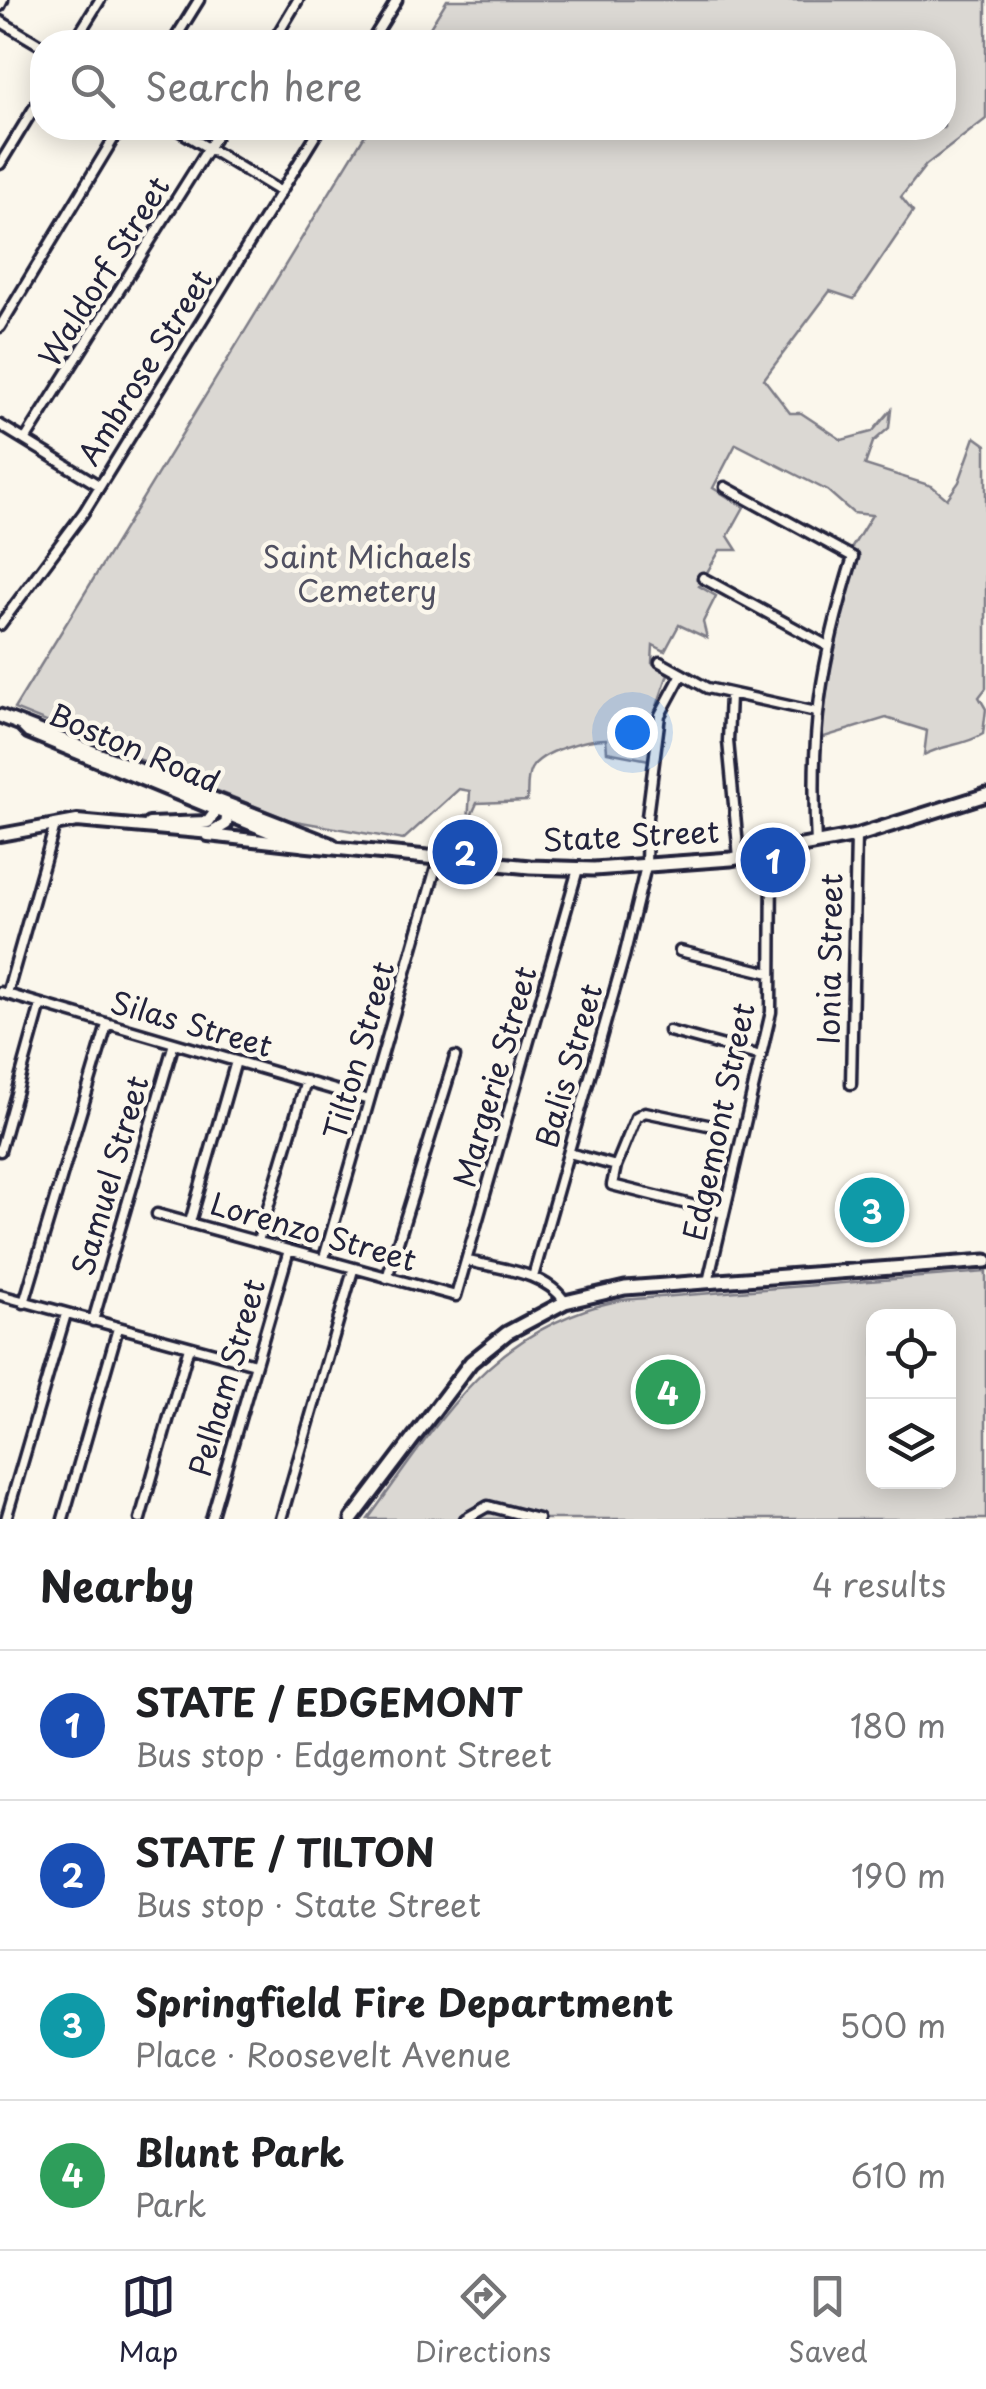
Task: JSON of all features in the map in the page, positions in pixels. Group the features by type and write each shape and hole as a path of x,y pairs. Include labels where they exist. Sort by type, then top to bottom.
{"main road":[{"name":"Boston Road","path":"0,716 23,726 32,725 224,809"},
{"name":"State Street","path":"224,809 303,845 578,869 739,857 816,844 856,836 986,796"},
{"name":"State Street","path":"224,809 332,846"},
{"path":"147,826 208,822 224,809"},
{"path":"202,834 222,828 224,809"},
{"path":"1,833 88,820 303,845"},
{"path":"352,1519 471,1362 507,1333 565,1302 625,1288 986,1260"}],"street":[{"path":"81,30 100,0"},
{"path":"180,30 199,0"},
{"path":"280,30 298,0"},
{"path":"378,30 397,0"},
{"path":"0,21 30,39"},
{"path":"0,164 30,115"},
{"path":"0,327 113,140"},
{"path":"194,140 281,192"},
{"name":"Waldorf Street","path":"25,440 214,140"},
{"name":"Ambrose Street","path":"0,625 100,486 313,140"},
{"path":"0,425 100,486"},
{"path":"725,487 853,557 826,645 816,712 812,768 816,844"},
{"path":"703,578 826,645"},
{"path":"660,662 730,696 816,712"},
{"name":"Balis Street","path":"533,1278 646,866 647,816 660,715 682,674"},
{"path":"730,696 728,741 739,857"},
{"path":"3,993 55,825"},
{"name":"Ionia Street","path":"851,1084 856,836"},
{"name":"Edgemont Street","path":"708,1282 771,1012 772,851"},
{"name":"Tilton Street","path":"324,1258 438,857"},
{"name":"Margerie Street","path":"456,1296 578,869"},
{"path":"680,952 770,973"},
{"name":"Silas Street","path":"3,993 369,1100"},
{"path":"0,1151 41,1004"},
{"path":"24,1302 107,1024"},
{"path":"669,1031 762,1056"},
{"name":"Samuel Street","path":"92,1321 174,1043"},
{"path":"387,1278 455,1057"},
{"path":"190,1222 236,1061"},
{"path":"258,1241 306,1081"},
{"path":"722,1128 654,1111 636,1117 612,1184 723,1213"},
{"path":"569,1153 616,1166"},
{"name":"Lorenzo Street","path":"157,1214 456,1296"},
{"name":"Pelham Street","path":"211,1519 289,1250"},
{"path":"468,1262 533,1278 556,1288 565,1302"},
{"path":"281,1519 354,1270"},
{"path":"0,1296 255,1364"},
{"path":"6,1519 66,1314"},
{"path":"63,1519 118,1328"},
{"path":"140,1519 189,1347"},
{"path":"465,1519 488,1506 538,1519"}],"green space":[{"name":"Saint Michaels Cemetery","path":"447,0 986,0 986,119 926,165 901,197 913,212 854,299 830,291 764,379 790,413 801,413 842,440 872,432 891,410 889,428 873,442 865,465 932,486 947,499 959,482 975,437 986,445 986,688 979,697 986,709 983,734 924,755 927,731 886,718 821,738 832,646 858,561 858,554 851,549 872,515 853,513 828,491 736,444 713,488 744,507 728,536 737,550 720,550 699,586 716,596 703,622 707,638 679,625 665,651 653,645 652,663 668,674 655,712 649,760 607,752 606,739 565,747 544,757 531,769 527,801 477,803 468,823 470,791 459,789 403,840 290,820 14,709 362,140 956,140 956,30 428,30"},
{"path":"986,1272 986,1519 368,1519 473,1382 537,1332 576,1313 621,1300"}],"place":[{"name":"STATE / TILTON","path":"465,852"},
{"name":"STATE / EDGEMONT","path":"773,860"},
{"name":"Springfield Fire Department","path":"872,1210"},
{"name":"Blunt Park","path":"668,1392"}]}
